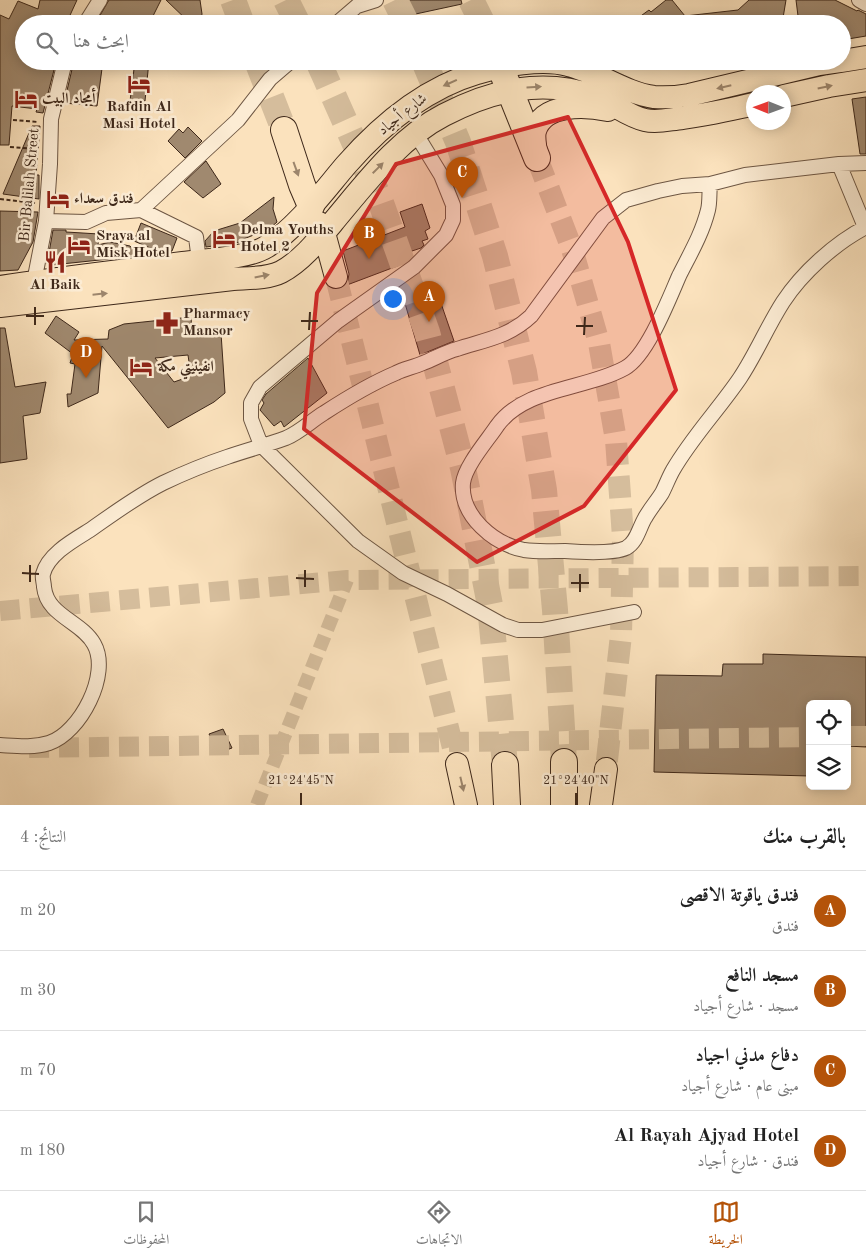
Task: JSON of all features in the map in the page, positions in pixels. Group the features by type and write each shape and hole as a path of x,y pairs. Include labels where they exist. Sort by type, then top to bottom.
{"highway":[{"path":"503,73 536,158"},
{"path":"284,130 302,185 312,206"},
{"path":"564,762 566,802"},
{"path":"505,765 507,805"}],"main road":[{"name":"شارع أجياد","path":"851,60 866,58"},
{"name":"شارع أجياد","path":"587,70 643,94 668,98 689,95 794,70"},
{"name":"شارع أجياد","path":"0,287 199,261 249,253 265,248 312,206 348,164 395,118 435,90 478,73 503,73 544,86 563,88 595,96 633,116 657,122 746,106"},
{"name":"شارع أجياد","path":"0,306 233,279 258,278 280,272 297,260 324,233 375,172 416,134 443,115 462,106 503,73"},
{"path":"791,94 866,80"},
{"path":"536,158 534,133 539,121 547,114 561,108 580,108 604,109 633,116"},
{"path":"312,206 324,233 336,277"},
{"path":"458,764 466,805"},
{"path":"601,805 606,769"}],"street":[{"path":"91,15 100,0"},
{"path":"346,15 357,6 376,0"},
{"path":"859,0 866,4"},
{"name":"Bir Balilah Street","path":"34,282 46,221 51,122 63,70"},
{"path":"140,210 238,120 270,79 280,70"},
{"path":"416,134 441,175 453,205 453,220 446,235 414,267 338,321 260,387 251,403 251,420 261,445 358,541 403,573 504,625 518,630 542,630 634,612"},
{"path":"0,745 25,747 49,743 66,735 86,709 93,692 99,659 94,644 87,635 50,604 44,591 43,575 50,562 63,548 124,506 161,484 228,456 298,432 353,394 397,372 424,363 455,349 485,342 520,327 531,316 603,218 626,200 682,186 710,184 745,175 839,164 866,163"},
{"path":"710,184 709,208 695,247 657,326 643,349 628,367 601,379 526,402 510,411 478,453 463,482 464,499 480,527 492,537 521,550 541,552 585,553 625,548 634,541 673,470 739,380 783,302 798,283 828,252 866,227 839,164"},
{"path":"46,221 86,222 106,212 140,210 196,237 199,261"}],"path":[{"path":"13,120 51,122"},
{"path":"10,147 50,150"},
{"path":"0,199 46,204"}],"highlighted area":[{"path":"568,117 628,242 676,390 584,506 477,562 304,429 317,293 396,164"}],"building":[{"path":"40,0 77,0 70,15 15,15 15,70 54,70 43,113 36,112 37,109 12,106 9,145 0,145 0,15 9,19 18,1 38,9"},
{"path":"109,0 161,0 154,15 100,15"},
{"path":"166,0 200,0 202,15 182,15"},
{"path":"408,0 461,0 462,4 411,15"},
{"path":"666,0 672,0 684,15 642,15 649,10 651,12"},
{"path":"749,0 786,0 784,15 694,15 738,10"},
{"path":"796,0 835,0 866,14 866,36 851,38 851,15 798,15"},
{"path":"72,70 102,70 97,106 64,103"},
{"name":"Rafdin Al Masi Hotel","path":"134,70 148,70 145,101 130,101"},
{"path":"866,97 866,154 860,154 852,99"},
{"path":"32,126 40,126 36,175 39,175 39,199 3,194"},
{"path":"188,127 202,141 185,158 168,141 179,129 183,133"},
{"path":"206,161 221,184 203,198 184,182"},
{"path":"274,197 273,209 277,222 269,229 240,242 206,247 205,241 214,231 240,223"},
{"path":"422,204 430,228 425,231 428,239 422,241 424,245 421,248 397,256 400,265 347,285 349,274 343,251 405,227 400,212"},
{"path":"0,211 38,212 33,242 18,270 0,271"},
{"path":"141,223 177,238 172,251 162,253 134,241"},
{"path":"53,230 99,234 98,245 110,242 130,246 138,256 47,264"},
{"path":"435,286 454,341 420,355 404,300"},
{"name":"انفينيتي مكة","path":"56,316 79,332 74,340 108,339 109,330 124,324 191,317 192,333 221,333 225,393 214,402 168,428 102,346 98,393 68,407 67,394 71,394 75,364 70,363 73,354 45,333","holes":["188,355 191,376 174,382 155,358"]},
{"path":"0,328 5,328 15,387 46,382 40,413 23,416 27,459 0,463"},
{"path":"308,358 327,393 284,427 281,421 274,426 260,410 264,403 262,400 266,394"},
{"path":"763,654 866,657 866,747 851,746 851,700 806,700 806,776 654,772 656,675 722,676 723,664 763,664"},
{"path":"223,729 232,748 218,753 209,734"}],"tunnel":[{"path":"233,0 239,15"},
{"path":"286,0 294,15"},
{"path":"395,0 402,15"},
{"path":"471,0 478,15"},
{"path":"261,70 284,130"},
{"path":"322,70 380,200 427,332 463,468 490,605 505,765"},
{"path":"428,70 458,142 495,256 524,372 544,490 555,610 564,762"},
{"path":"537,158 572,249 599,343 616,440 623,537 621,635 606,769"},
{"path":"336,277 457,764"},
{"path":"0,611 347,580 866,576"},
{"path":"257,805 347,580"},
{"path":"851,736 866,736"},
{"path":"29,748 806,737"}],"place":[{"name":"Rafdin Al Masi Hotel","path":"139,84"},
{"name":"أمجاد البيت","path":"26,99"},
{"name":"دفاع مدني اجياد","path":"462,198"},
{"name":"فندق سعداء","path":"58,199"},
{"name":"Delma Youths Hotel 2","path":"224,239"},
{"name":"Sraya al Misk Hotel","path":"79,245"},
{"name":"مسجد النافع","path":"369,259"},
{"name":"Al Baik","path":"55,262"},
{"name":"فندق ياقوتة الاقصى","path":"429,322"},
{"name":"Pharmacy Mansor","path":"167,323"},
{"name":"انفينيتي مكة","path":"141,367"},
{"name":"Al Rayah Ajyad Hotel","path":"86,378"}]}
